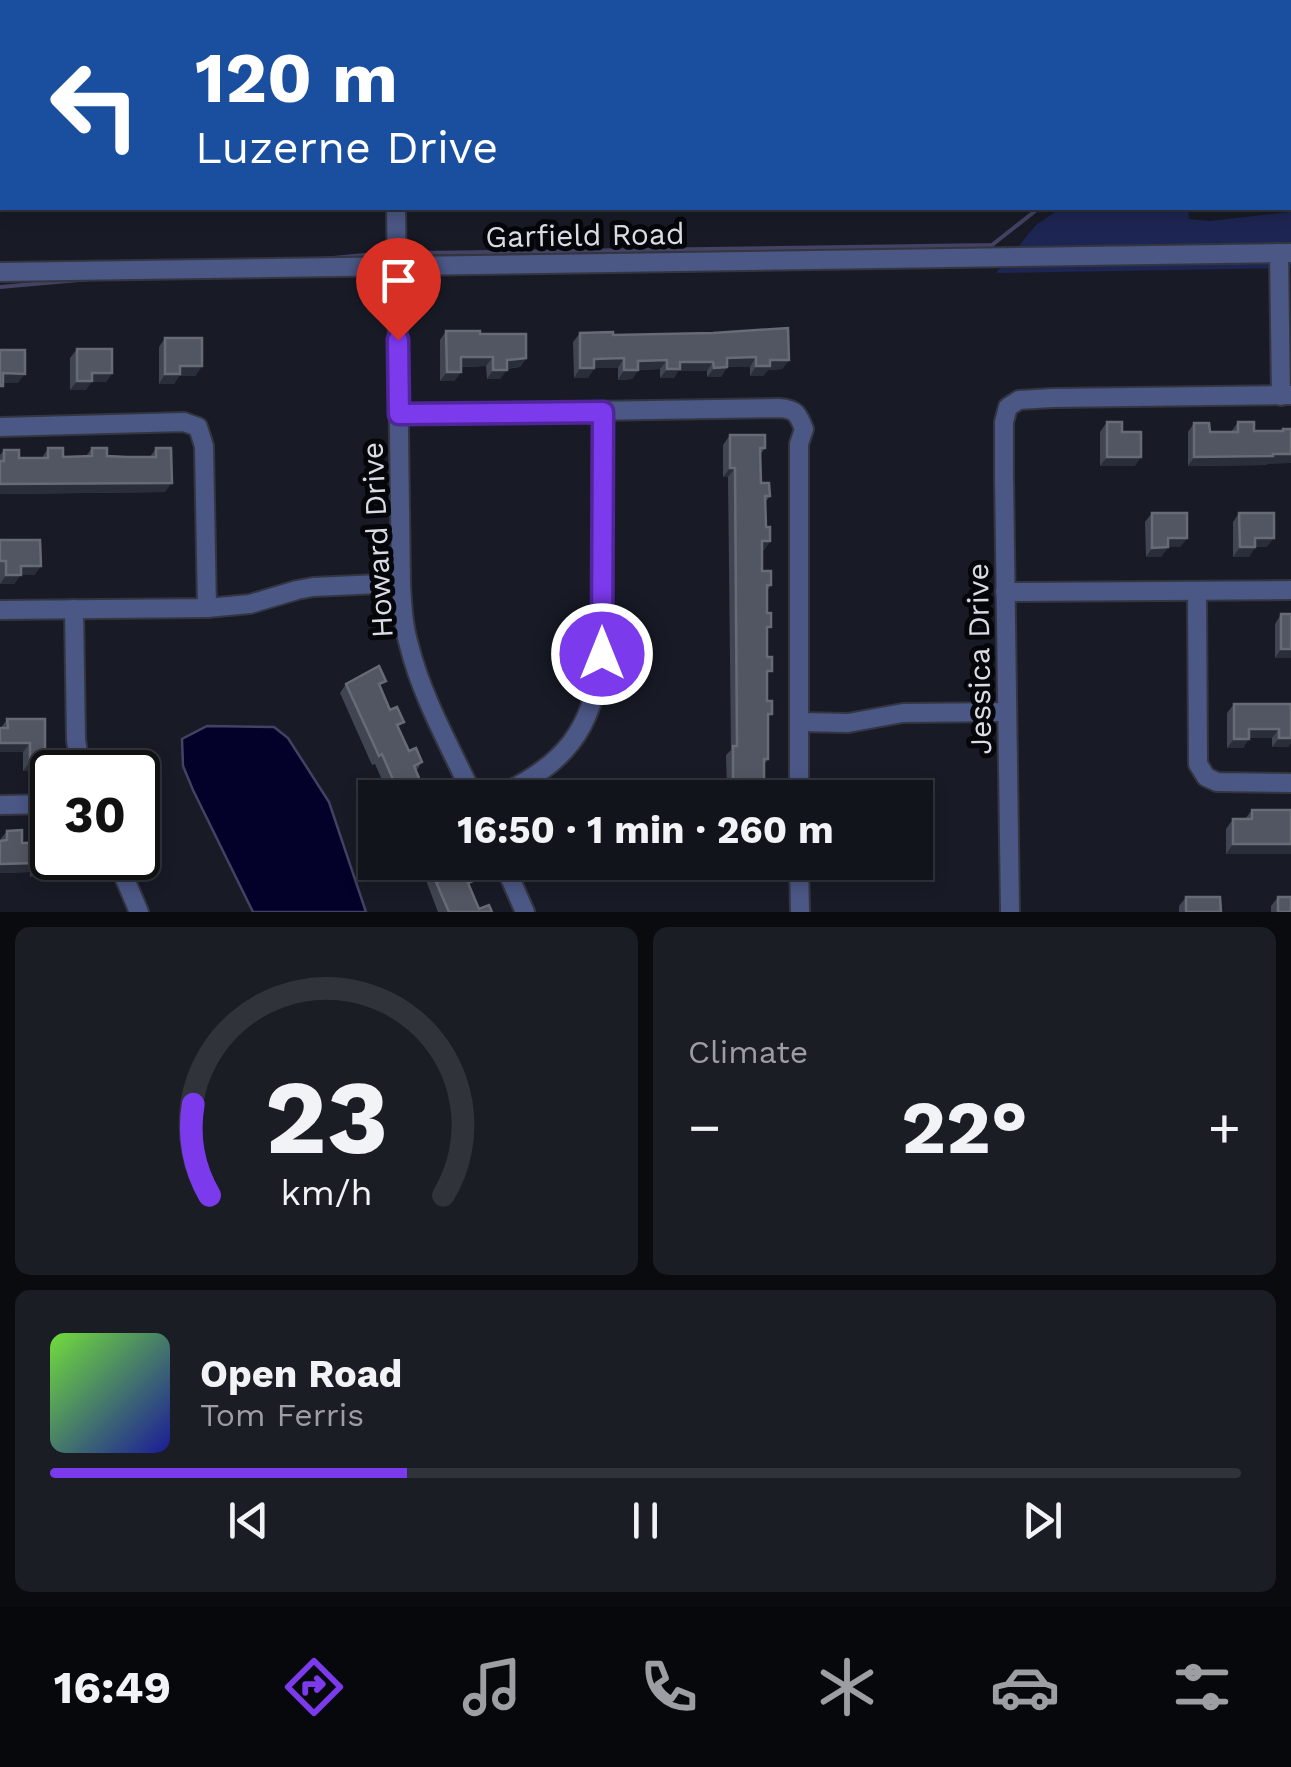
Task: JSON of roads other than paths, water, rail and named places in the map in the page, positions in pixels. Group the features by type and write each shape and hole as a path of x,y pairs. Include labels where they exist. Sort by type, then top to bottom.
{"street":[{"name":"Howard Drive","path":"396,210 404,626 416,667 466,780"},
{"name":"Garfield Road","path":"0,272 1285,253"},
{"path":"1285,253 1286,396"},
{"name":"Jessica Drive","path":"1010,912 1004,442 1008,407 1018,400 1052,398 1286,396"},
{"path":"399,414 779,408 798,413 804,430 799,444 799,780"},
{"path":"530,780 573,743 598,688 602,654 603,412"},
{"path":"0,426 184,422 198,428 204,446 207,608"},
{"path":"0,610 207,608 250,604 313,587 401,583"},
{"path":"1006,592 1291,590"},
{"path":"1197,591 1198,764 1216,782 1291,783"},
{"path":"74,609 78,750"},
{"path":"799,722 848,724 903,713 1007,712"},
{"path":"0,804 30,804"},
{"path":"125,880 139,912"},
{"path":"511,880 525,912"},
{"path":"800,880 800,912"}],"waterway":[{"path":"419,253 992,245 1036,210"},
{"path":"323,259 375,254"},
{"path":"0,287 90,279"}]}
